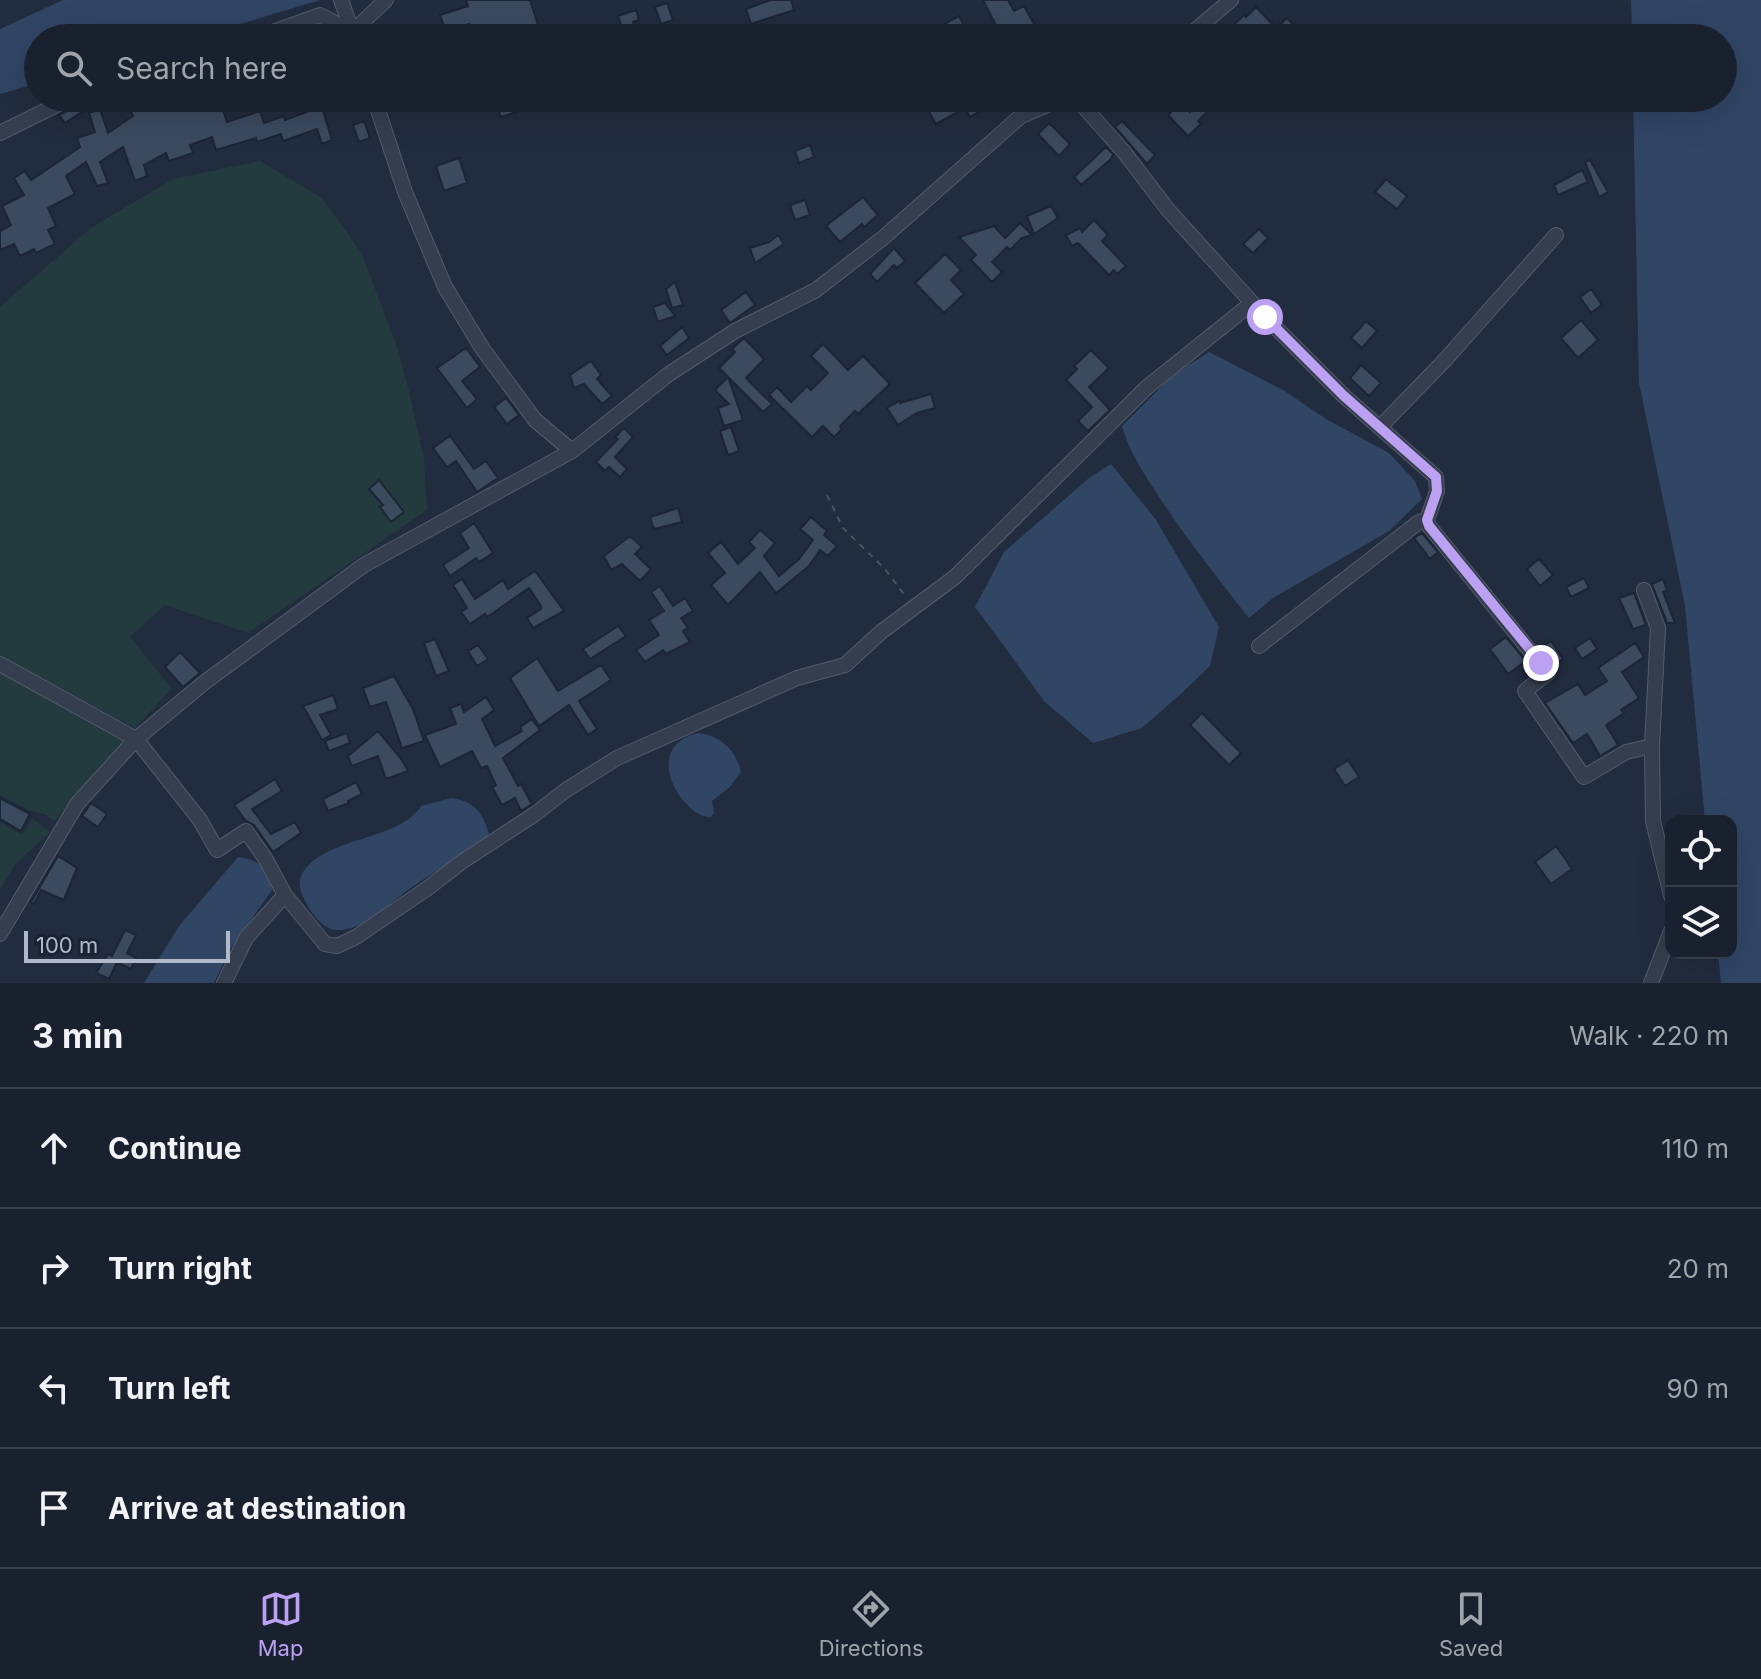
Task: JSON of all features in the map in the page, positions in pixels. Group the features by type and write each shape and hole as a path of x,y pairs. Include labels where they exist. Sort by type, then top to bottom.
{"street":[{"path":"341,0 350,24"},
{"path":"363,24 386,0"},
{"path":"1203,24 1231,0"},
{"path":"295,24 320,15 335,24"},
{"path":"0,133 43,112"},
{"path":"379,112 405,192 445,287 482,348 535,420 572,451"},
{"path":"0,934 77,804 136,739 205,682 364,565 572,451 669,374 735,331 816,290 883,238 1021,116 1031,112"},
{"path":"1088,112 1169,211 1252,303 1344,396 1436,477 1437,491 1427,520"},
{"path":"1380,427 1445,360 1556,235"},
{"path":"0,664 136,739 200,820 217,850 246,831 285,895 325,944 337,946 392,912 617,758 797,678 845,665 881,632 955,577 1146,388 1252,303"},
{"path":"1259,646 1419,522 1427,520"},
{"path":"1427,520 1548,673 1525,691 1584,777 1626,752 1652,746"},
{"path":"1644,590 1658,628 1652,746 1653,821 1669,887"},
{"path":"224,983 246,938 285,895"},
{"path":"1651,983 1665,947"}],"path":[{"path":"827,495 843,528 885,569 914,608"}],"green space":[{"path":"260,161 322,198 361,252 397,346 410,395 424,459 427,510 248,633 165,605 130,637 172,689 135,728 0,656 0,307 92,227 173,179"},
{"path":"0,668 128,741 54,821 45,814 30,811 0,795"},
{"path":"32,818 50,832 14,866 0,890 0,822 22,835"}],"water":[{"path":"63,0 320,0 240,24 24,24 24,87 0,94 0,29"},
{"path":"1631,0 1761,0 1761,983 1721,983 1719,959 1737,959 1737,815 1704,815 1685,606 1639,383 1633,112 1737,112 1737,24 1632,24"},
{"path":"1209,352 1283,390 1326,419 1389,453 1415,481 1422,499 1389,531 1273,598 1249,618 1163,503 1134,457 1122,426 1173,375"},
{"path":"1111,464 1156,520 1219,627 1210,666 1183,692 1142,728 1093,743 1045,702 975,607 1004,552 1089,478"},
{"path":"698,733 726,745 741,772 730,787 712,801 714,813 711,817 700,815 689,807 672,781 669,767 671,753 680,741"},
{"path":"451,798 472,805 484,820 489,834 360,925 337,930 322,924 309,908 300,887 302,874 313,862 327,852 397,826 421,806"},
{"path":"238,857 262,866 269,876 272,890 231,948 214,983 144,983 179,926"}],"building":[{"path":"466,0 530,0 538,24 443,24 440,15 468,6"},
{"path":"771,0 791,0 794,10 751,24 746,9"},
{"path":"983,0 1008,0 1014,11 1024,6 1034,24 995,24"},
{"path":"667,3 673,20 661,24 655,7"},
{"path":"1256,7 1272,24 1235,24 1244,15 1246,17"},
{"path":"636,10 639,20 633,24 621,24 618,16"},
{"path":"959,16 963,24 944,24"},
{"path":"65,112 82,112 65,123 59,115"},
{"path":"101,112 108,133 133,116 131,112 224,112 227,122 260,112 264,123 284,116 285,120 307,112 324,112 332,140 322,144 317,129 283,141 281,134 216,150 212,137 190,145 193,153 169,161 166,153 144,165 147,176 135,181 123,147 100,162 108,183 97,186 86,162 66,176 75,194 48,208 56,226 48,230 55,244 20,256 14,244 0,250 0,231 11,225 2,206 24,195 14,178 25,171 31,180 80,147 77,138 95,132 89,113"},
{"path":"499,112 517,112 501,117"},
{"path":"929,112 958,112 936,124"},
{"path":"1171,112 1207,112 1198,121 1201,124 1188,136 1168,115"},
{"path":"364,121 370,138 359,142 353,125"},
{"path":"1122,121 1155,155 1147,164 1115,127"},
{"path":"1049,123 1070,144 1059,156 1038,134"},
{"path":"810,145 814,157 799,163 795,151"},
{"path":"1106,147 1113,154 1111,159 1081,185 1074,177"},
{"path":"459,158 467,183 444,191 436,166"},
{"path":"1590,160 1608,192 1599,197 1585,162"},
{"path":"1582,170 1588,182 1558,195 1554,185"},
{"path":"1386,179 1407,196 1397,209 1375,192"},
{"path":"863,197 878,215 840,242 826,226"},
{"path":"805,200 810,215 795,220 790,205"},
{"path":"1051,206 1058,218 1034,234 1027,216"},
{"path":"1094,220 1108,235 1102,241 1126,266 1117,274 1114,270 1109,275 1078,243 1072,246 1066,235 1080,228 1082,232"},
{"path":"1020,223 1032,235 1022,238 1010,250 1007,247 992,262 1002,272 992,282 971,260 976,255 959,237 994,226 1005,238"},
{"path":"1259,229 1268,238 1253,253 1243,244"},
{"path":"778,235 784,244 755,263 750,248 769,242"},
{"path":"894,248 905,261 897,268 894,265 877,282 870,274"},
{"path":"945,254 961,270 951,280 964,294 944,313 915,283"},
{"path":"675,282 683,305 672,308 666,289"},
{"path":"1591,289 1602,305 1591,313 1580,297"},
{"path":"746,292 755,305 730,323 721,310"},
{"path":"665,303 675,316 658,322 653,307"},
{"path":"1581,320 1598,340 1578,358 1561,338"},
{"path":"1366,321 1377,331 1362,348 1351,338"},
{"path":"682,327 689,338 667,355 660,346"},
{"path":"744,338 764,359 746,378 772,404 763,412 719,368"},
{"path":"823,344 848,370 863,356 890,384 858,414 855,411 834,437 823,426 812,437 769,395 777,387 791,402 807,386 811,390 828,373 811,356"},
{"path":"466,348 480,367 462,381 477,399 467,408 437,368"},
{"path":"1091,350 1109,368 1089,387 1110,410 1088,431 1078,421 1092,407 1066,380 1077,369 1074,366"},
{"path":"591,361 601,375 597,379 612,396 602,404 584,384 574,388 570,375"},
{"path":"1361,365 1381,383 1369,396 1350,378"},
{"path":"728,377 743,420 724,426 718,408 729,404 715,390"},
{"path":"931,394 935,408 917,413 898,425 887,408 899,401"},
{"path":"506,398 519,415 507,424 494,407"},
{"path":"731,427 739,451 728,455 720,431"},
{"path":"624,428 633,437 615,457 627,469 620,477 609,467 605,471 596,462"},
{"path":"450,436 474,469 486,461 498,478 477,492 456,461 447,467 433,448"},
{"path":"379,480 404,512 391,522 380,507 383,505 369,489"},
{"path":"678,508 682,522 654,529 650,517"},
{"path":"811,517 827,531 824,535 837,546 828,556 820,550 809,566 776,593 760,572 728,605 711,585 725,573 708,553 721,542 738,564 755,548 749,542 760,530 775,543 764,556 779,576 799,559 813,540 800,529"},
{"path":"474,523 493,553 479,562 476,558 450,576 443,565 469,548 460,533"},
{"path":"1422,533 1438,552 1430,559 1414,538"},
{"path":"630,536 642,547 635,554 651,569 640,581 622,564 611,570 604,556"},
{"path":"1539,559 1553,575 1540,586 1527,569"},
{"path":"535,571 564,611 533,628 527,618 541,606 529,588 487,617 485,614 470,624 461,612 467,608 453,585 462,579 475,599 503,580 508,589"},
{"path":"1584,578 1589,588 1571,597 1566,587"},
{"path":"1663,579 1667,590 1663,592 1675,623 1667,623 1652,584"},
{"path":"660,586 673,606 685,598 693,611 681,618 688,628 683,631 690,642 666,654 663,650 645,662 636,650 659,635 649,620 664,611 651,592"},
{"path":"1634,593 1646,625 1633,629 1619,598"},
{"path":"618,626 626,636 590,659 583,649"},
{"path":"1506,637 1526,661 1508,674 1490,649"},
{"path":"1590,638 1597,649 1582,659 1575,648"},
{"path":"435,639 449,671 436,676 424,643"},
{"path":"1551,641 1563,659 1554,665 1541,648"},
{"path":"1635,643 1644,657 1622,672 1639,698 1606,725 1618,745 1600,756 1587,734 1573,743 1545,703 1578,684 1585,695 1607,681 1598,668"},
{"path":"478,645 488,659 477,666 468,651"},
{"path":"180,652 200,673 183,687 165,667"},
{"path":"537,658 558,691 601,665 611,680 579,701 597,729 588,735 569,705 539,726 510,678"},
{"path":"394,676 413,709 424,741 402,748 386,702 370,707 363,688"},
{"path":"333,695 338,709 320,715 331,735 322,740 303,706"},
{"path":"486,697 494,710 482,719 495,746 522,731 520,727 532,719 540,730 503,758 532,804 521,811 515,798 502,805 492,787 496,785 487,766 481,768 472,751 440,767 425,735 456,724 450,708 461,704 464,712"},
{"path":"1202,713 1241,753 1229,765 1190,725"},
{"path":"378,731 408,771 386,779 378,756 352,766 348,756"},
{"path":"347,733 350,743 329,751 325,741"},
{"path":"1348,760 1359,777 1345,786 1334,769"},
{"path":"275,779 282,791 252,809 271,834 295,822 301,833 273,852 254,825 246,821 234,805"},
{"path":"356,782 362,794 328,811 323,799"},
{"path":"0,798 30,814 21,831 0,819"},
{"path":"91,803 107,814 98,827 82,816"},
{"path":"1556,846 1572,869 1551,884 1535,862"},
{"path":"58,856 77,868 64,900 41,890 34,904 31,902"},
{"path":"125,930 136,935 127,953 136,958 131,969 117,962 109,979 96,973 108,954 112,956"}],"route":[{"path":"1265,317 1344,396 1436,477 1437,491 1427,520 1429,526 1541,663"}]}
